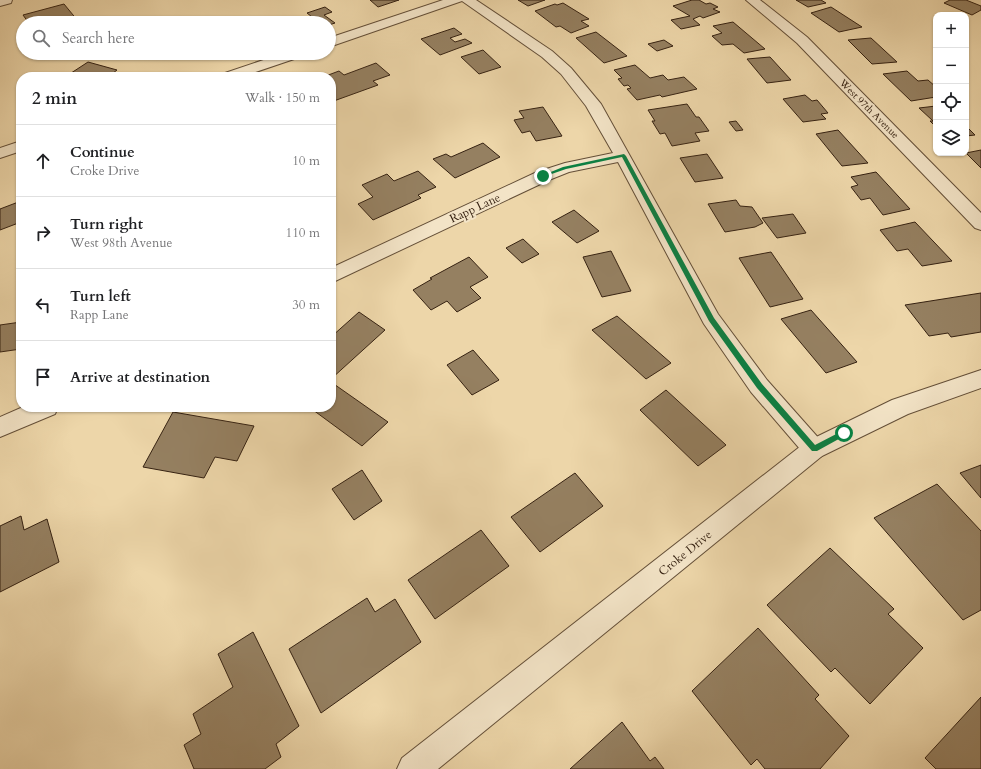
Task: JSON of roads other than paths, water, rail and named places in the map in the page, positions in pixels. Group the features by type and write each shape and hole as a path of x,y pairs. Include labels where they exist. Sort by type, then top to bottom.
{"street":[{"path":"0,2 6,0"},
{"path":"336,41 456,0"},
{"path":"467,0 534,44 566,70 593,104 624,156 712,319 759,386 814,449"},
{"name":"West 97th Avenue","path":"752,0 802,40 981,224"},
{"path":"242,72 277,60"},
{"path":"0,153 16,148"},
{"name":"Rapp Lane","path":"336,274 543,176 565,168 624,156"},
{"name":"Croke Drive","path":"413,769 814,449 844,433 900,407 981,379"},
{"path":"0,427 35,412"}]}
